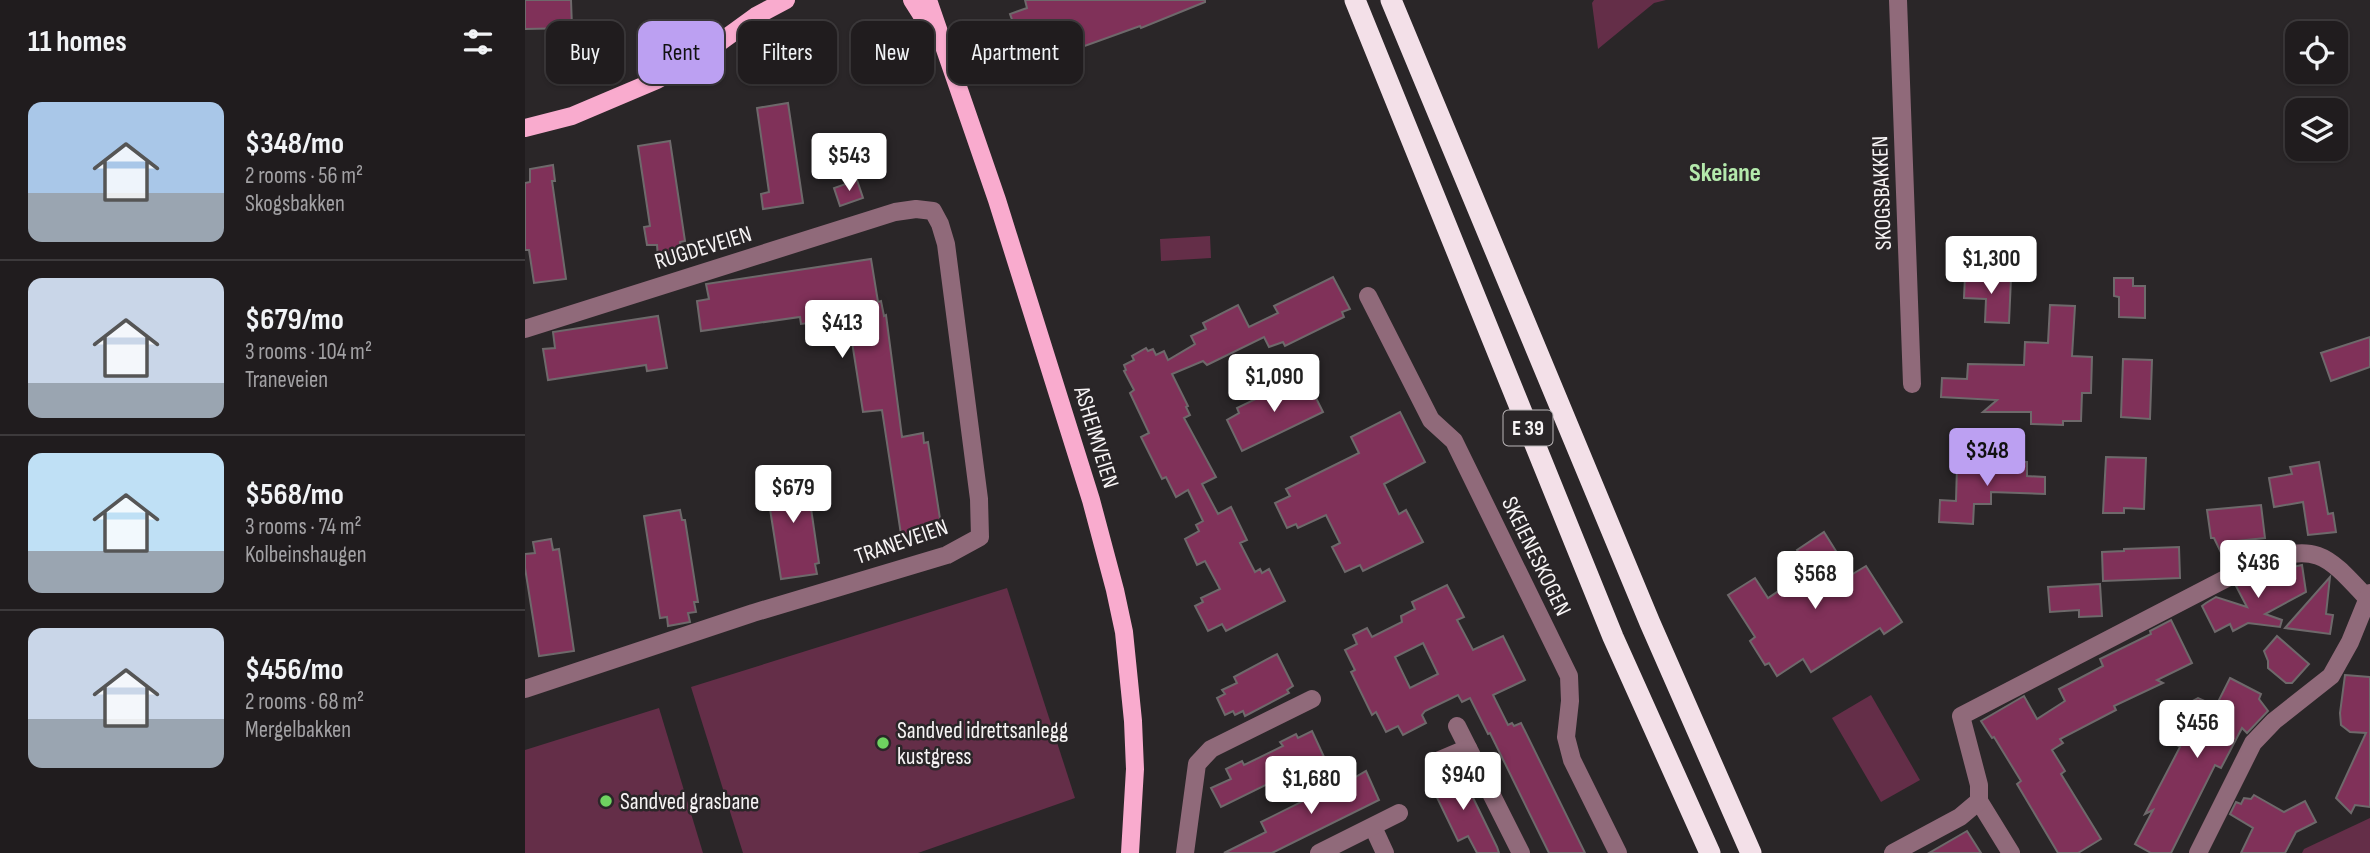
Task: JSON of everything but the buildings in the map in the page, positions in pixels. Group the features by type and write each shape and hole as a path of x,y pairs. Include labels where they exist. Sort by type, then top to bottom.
{"highway":[{"name":"E 39","path":"1355,0 1612,637 1710,853"},
{"name":"E 39","path":"1391,0 1650,624 1751,853"}],"main road":[{"path":"756,16 769,0"},
{"path":"525,128 572,116 656,80 705,53 756,16 786,0"},
{"name":"ASHEIMVEIEN","path":"912,0 944,50"},
{"name":"ASHEIMVEIEN","path":"929,0 1005,225 1091,500 1115,590 1124,632 1133,721 1135,769 1130,853"}],"street":[{"name":"SKOGSBAKKEN","path":"1898,0 1912,384"},
{"name":"TRANEVEIEN","path":"525,689 753,613 947,555 980,537 979,499 946,244 933,211 916,209 895,212"},
{"name":"RUGDEVEIEN","path":"525,329 895,212"},
{"name":"SKEIENESKOGEN","path":"1369,296 1431,420 1454,442 1569,676 1570,701 1566,737 1572,760 1618,853"},
{"path":"2011,853 1979,802 1979,785 1961,716 2256,563 2286,553 2308,552 2335,564 2369,596 2350,642 2331,676 2274,721 2253,743 2198,853"},
{"path":"1185,853 1198,764 1211,749 1312,699"},
{"path":"1457,726 1521,853"},
{"path":"1435,762 1468,748"},
{"path":"1893,853 1960,817 1979,802"},
{"path":"1319,853 1399,813"},
{"path":"1373,827 1385,853"}],"shaded area":[{"path":"1594,0 1666,0 1654,3 1598,49 1592,3"},
{"path":"1210,236 1211,258 1161,261 1160,239"},
{"name":"Sandved idrettsanlegg kustgress","path":"1007,588 1075,798 918,853 743,853 691,687"},
{"path":"1871,695 1920,780 1881,802 1832,718"},
{"name":"Sandved grasbane","path":"659,708 703,853 525,853 525,750"},
{"path":"2370,818 2370,853 2302,853 2304,849"}],"place":[{"name":"Sandved idrettsanlegg kustgress","path":"883,743"},
{"name":"Sandved grasbane","path":"606,801"}],"district":[{"name":"Skeiane","path":"1725,172"}]}
